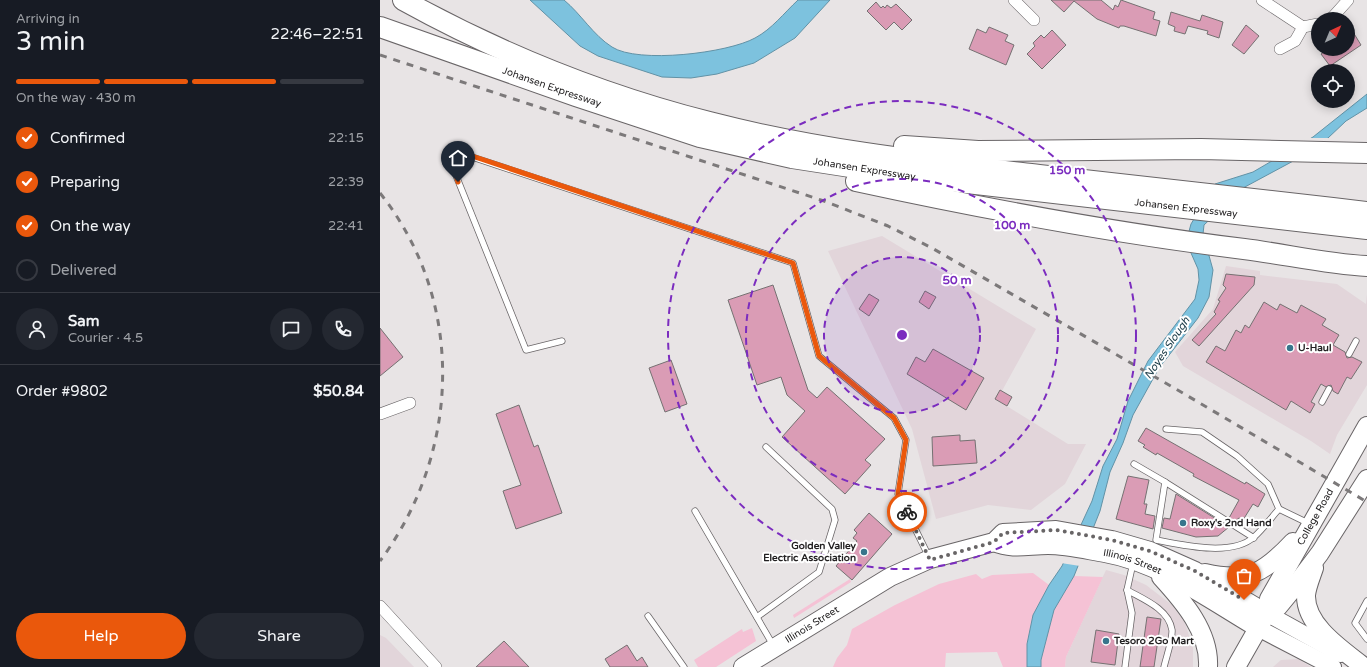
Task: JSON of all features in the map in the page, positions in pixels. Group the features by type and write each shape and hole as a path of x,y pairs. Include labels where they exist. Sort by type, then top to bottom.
{"highway":[{"name":"Johansen Expressway","path":"404,0 479,38 577,80 708,122 800,143 930,162 1367,212"},
{"name":"Johansen Expressway","path":"380,27 576,96 700,137 792,158 861,169 1179,208 1367,229"},
{"path":"700,137 812,171 958,203 1118,232 1361,267"},
{"path":"800,143 883,145 978,151 1264,150 1367,154"}],"main road":[{"name":"College Road","path":"1236,667 1267,611 1269,598 1367,426"},
{"name":"College Road","path":"1267,611 1278,607 1320,552 1367,479"},
{"path":"1195,571 1227,577 1246,577 1258,572 1276,559 1310,524"},
{"name":"Illinois Street","path":"743,667 890,577 930,560 994,542 1003,533 1053,538 1153,553 1195,571 1267,611"},
{"name":"Illinois Street","path":"1110,547 1133,561 1153,553"},
{"path":"1320,552 1307,590 1307,603 1311,614 1328,638 1363,667"},
{"name":"Illinois Street","path":"1153,553 1178,581 1258,628"},
{"path":"1153,553 1174,591 1192,614 1205,644 1208,667"}],"street":[{"path":"1262,0 1303,27 1311,25"},
{"path":"1337,12 1348,0"},
{"path":"1017,1 1034,20"},
{"path":"1280,49 1295,41 1303,27"},
{"path":"380,414 410,403"},
{"path":"380,606 436,667"},
{"path":"1267,611 1363,667"},
{"path":"1258,628 1333,667"}],"lane":[{"path":"562,341 526,350 453,168 452,161 459,156 466,154 793,263 819,356 894,418 906,440 898,494 930,560"},
{"path":"1349,354 1356,341"},
{"path":"1322,402 1329,389"},
{"path":"1166,428 1202,432 1237,456 1268,484 1279,509 1310,524"},
{"path":"757,617 820,572 835,520 832,509 766,448"},
{"path":"1134,464 1254,538"},
{"path":"1165,482 1153,553 1187,546 1214,548 1240,546 1254,538 1279,509"},
{"path":"695,511 774,647"},
{"path":"1124,667 1132,613 1127,590 1133,561"},
{"path":"1127,590 1156,607 1167,618 1172,631 1164,667"},
{"path":"1367,601 1354,622 1367,639"},
{"path":"648,616 684,667"}],"shaded area":[{"path":"882,236 1036,329 997,400 1068,444 1086,444 1065,484 1031,510 988,505 936,519 912,429 828,251"},
{"path":"1226,266 1260,271 1260,275 1337,284 1366,304 1367,294 1367,385 1337,435 1330,454 1311,441 1183,366 1175,352 1213,309"},
{"path":"1106,570 1124,575 1146,585 1172,605 1185,623 1193,648 1193,667 1065,667 1066,657"},
{"path":"1033,573 1049,585 1033,615 1027,644 1027,667 1003,667 997,652 946,653 945,667 833,667 837,658 847,645 852,629 895,605 939,584 976,574 982,579 992,575"},
{"path":"1074,576 1103,577 1066,657 1065,667 1041,667 1041,660 1054,610"},
{"path":"850,579 851,582 794,618 793,615"},
{"path":"752,628 756,641 716,667 698,667 694,660 742,629 743,632"},
{"path":"380,635 386,638 414,667 380,667"},
{"path":"1298,659 1311,667 1273,667 1281,660"}],"water":[{"path":"530,0 564,0 599,37 612,47 625,52 662,56 705,52 742,43 755,38 767,30 798,0 830,0 795,38 754,63 717,74 691,78 662,77 598,56 580,46"},
{"name":"Noyes Slough","path":"1367,94 1367,108 1346,121 1328,138 1297,159 1243,188 1204,225 1203,234 1213,270 1209,297 1198,318 1159,368 1133,415 1123,443 1110,472 1100,511 1074,576 1054,610 1041,660 1041,667 1027,667 1027,644 1033,615 1049,585 1062,566 1092,501 1103,466 1117,439 1128,401 1148,361 1195,299 1199,280 1198,269 1191,253 1188,235 1191,224 1215,184 1253,172 1313,137 1349,108 1355,108 1355,104"}],"pier":[{"path":"1307,138 1330,138 1304,156 1275,155"},
{"path":"1078,525 1095,529 1080,566 1061,563"}],"building":[{"path":"1051,0 1101,0 1113,10 1115,5 1118,7 1121,0 1155,12 1153,19 1160,21 1156,36 1124,26 1120,26 1119,28 1097,19 1074,1 1064,12"},
{"path":"876,2 881,8 883,6 885,8 887,5 891,8 896,4 912,20 902,30 894,22 886,30 867,11"},
{"path":"1171,12 1200,21 1202,15 1223,22 1219,38 1207,34 1208,31 1188,26 1185,34 1174,31 1175,27 1168,24"},
{"path":"1246,25 1259,36 1244,54 1232,45"},
{"path":"989,27 1008,35 1005,41 1014,45 1006,65 969,49 977,29 986,33"},
{"path":"1052,30 1066,45 1042,69 1027,54 1035,46 1033,43 1041,35 1044,38"},
{"path":"1355,35 1361,45 1355,49"},
{"path":"1322,56 1345,56 1333,64 1328,64"},
{"path":"1226,274 1255,277 1254,285 1199,346 1192,340 1216,314 1214,312 1220,301 1218,300 1226,288 1223,285"},
{"path":"773,285 808,390 817,398 827,387 885,439 865,460 871,465 845,494 782,437 805,411 787,395 781,377 757,385 728,300"},
{"path":"925,291 936,297 929,309 919,302"},
{"path":"869,294 879,300 869,316 859,309"},
{"path":"1264,302 1277,310 1280,304 1297,313 1301,305 1326,319 1322,325 1339,335 1333,345 1345,352 1347,358 1352,357 1362,362 1351,379 1347,377 1338,394 1333,391 1331,385 1326,387 1321,384 1311,402 1315,404 1310,413 1291,401 1286,410 1206,362 1216,346 1225,351 1236,330 1241,333 1245,325 1249,328"},
{"path":"380,328 403,357 380,376"},
{"path":"933,349 984,378 966,410 907,374 916,357 925,362"},
{"path":"671,360 687,404 665,412 649,368"},
{"path":"1000,390 1012,397 1007,406 995,399"},
{"path":"519,405 534,447 538,445 562,513 516,529 503,491 521,485 496,414"},
{"path":"1146,428 1245,484 1246,482 1265,494 1258,507 1253,504 1243,520 1239,518 1235,521 1229,518 1239,500 1193,476 1194,474 1157,453 1156,455 1143,447 1145,445 1138,441"},
{"path":"960,435 960,441 975,440 977,463 933,466 932,437"},
{"path":"1128,476 1149,480 1144,504 1147,504 1145,514 1155,516 1153,529 1116,519"},
{"path":"1176,494 1229,527 1218,536 1196,537 1162,528 1164,518 1170,519"},
{"path":"869,513 892,534 852,580 836,566 857,541 853,538 857,533 854,530"},
{"path":"1147,617 1161,619 1154,667 1140,667"},
{"name":"Tesoro 2Go Mart","path":"1096,630 1119,634 1115,665 1091,662"},
{"path":"504,641 529,667 476,667"},
{"path":"627,645 637,661 642,657 648,667 610,667 605,659"}],"railway":[{"path":"380,55 824,201 888,226 932,248 1176,389 1367,502"},
{"path":"380,193 408,235 428,281 439,328 443,377 438,425 426,473 407,518 380,561"}],"way so far":[{"path":"907,512 930,560 994,542 1003,533 1056,530 1112,540 1150,551 1195,571 1244,600"}],"place":[{"name":"U-Haul","path":"1290,348"},
{"name":"Roxy's 2nd Hand","path":"1183,523"},
{"name":"Golden Valley Electric Association","path":"864,552"},
{"name":"Tesoro 2Go Mart","path":"1106,641"}],"route":[{"path":"458,182 452,161 459,156 466,154 793,263 819,356 894,418 906,440 898,494 907,512"}]}
